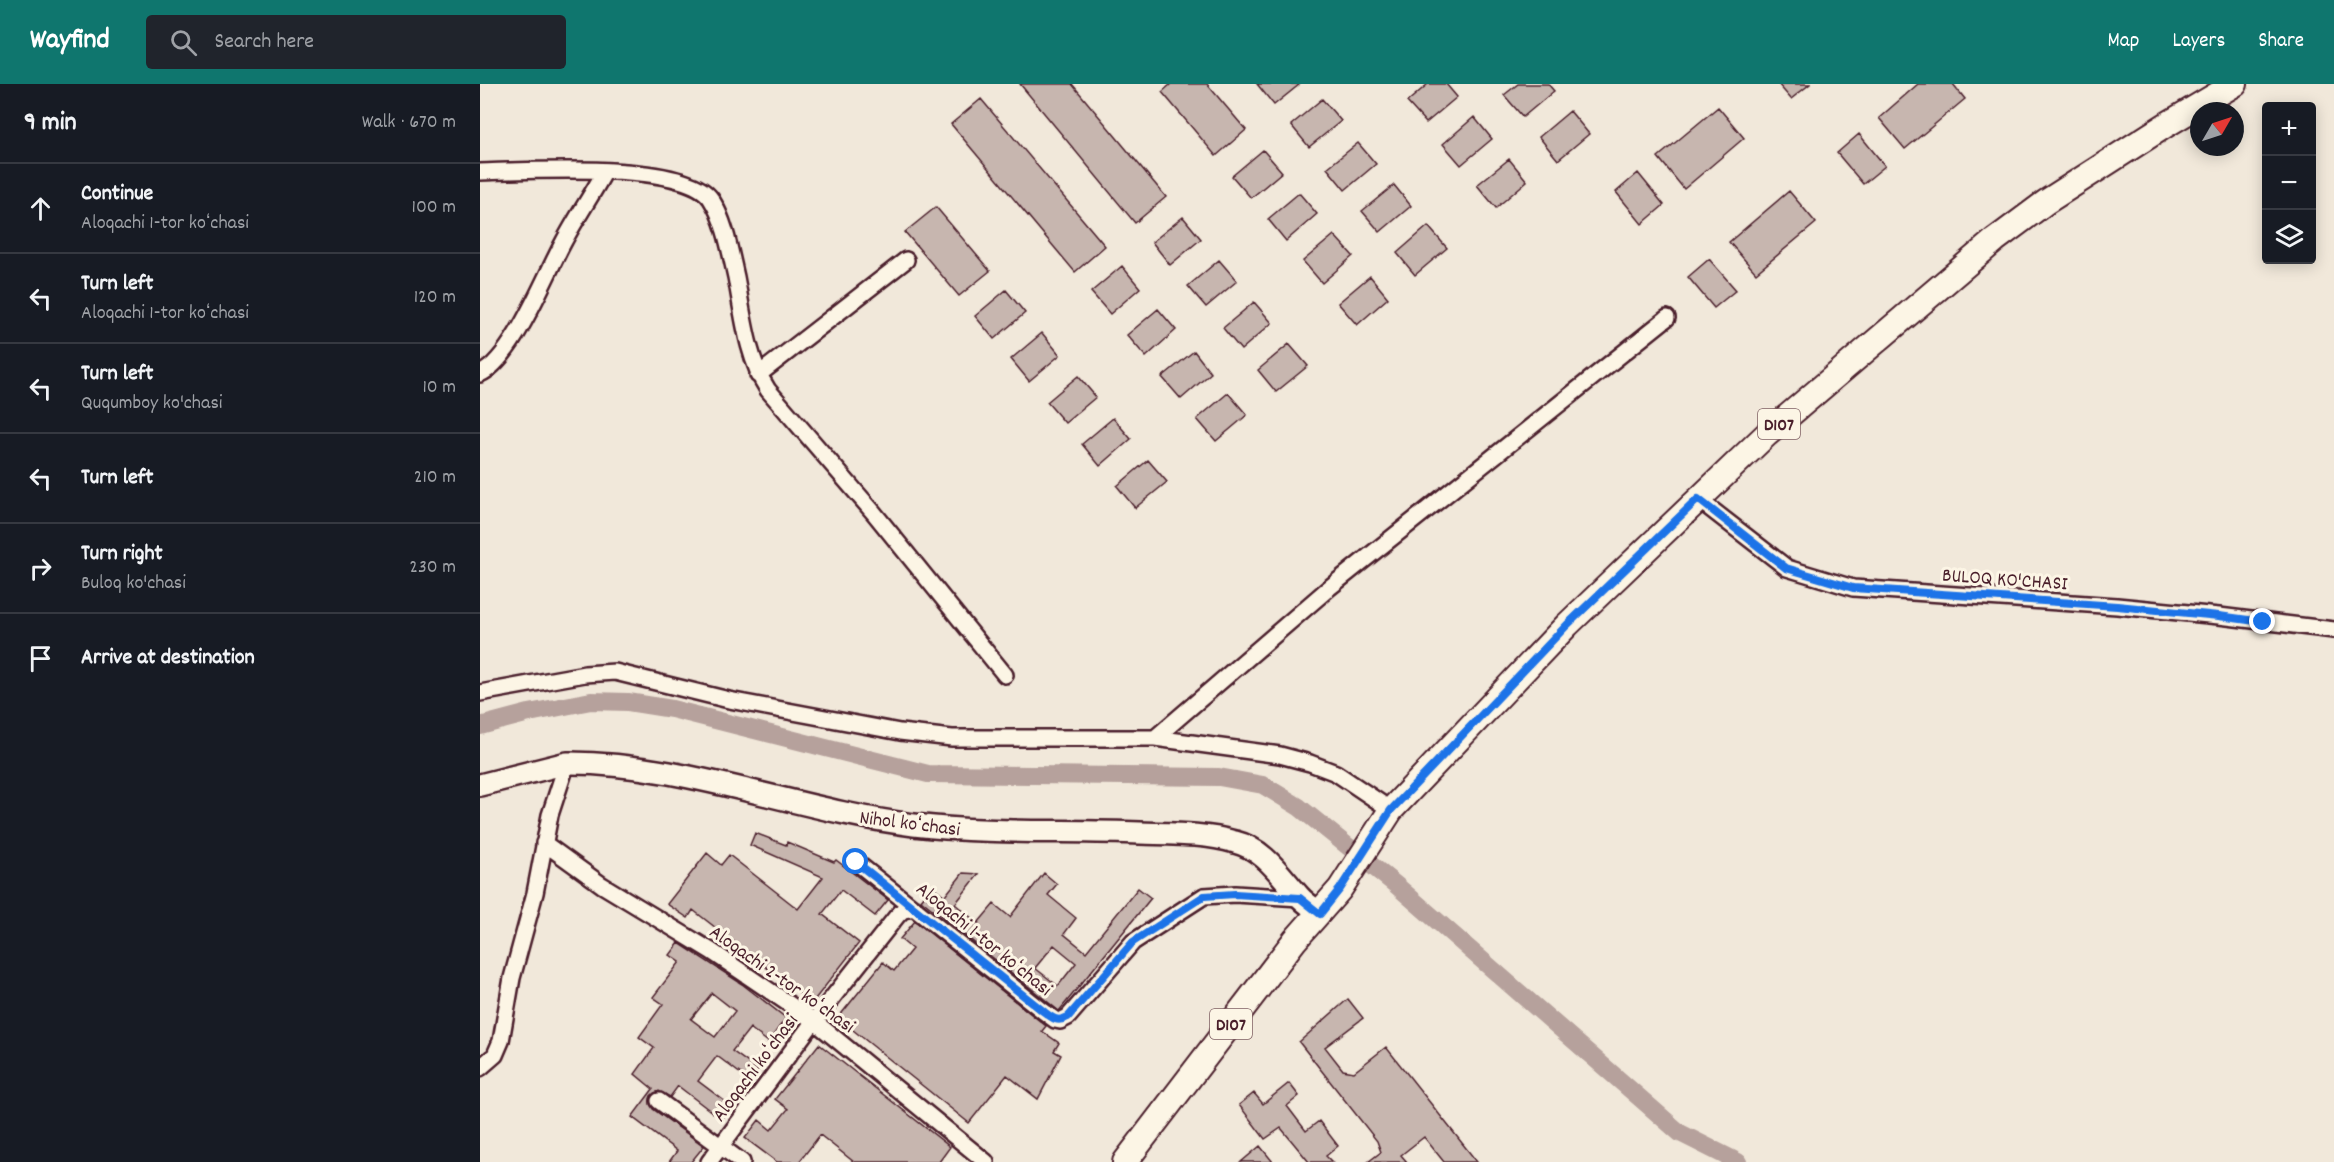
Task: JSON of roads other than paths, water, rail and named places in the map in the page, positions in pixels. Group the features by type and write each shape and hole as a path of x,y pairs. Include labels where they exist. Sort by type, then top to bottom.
{"main road":[{"name":"D107","path":"1125,1162 1295,940 1340,889 1384,820 1567,625 1767,434 1995,240 2046,202 2235,84"},
{"name":"Nihol koʻchasi","path":"480,785 567,763 641,768 821,809 913,825 979,830 1065,830 1205,836 1237,842 1262,855 1283,876 1300,898 1320,914"}],"street":[{"path":"480,172 605,171 668,176 699,188 710,198 728,241 758,375 768,390 873,513 1005,675"},
{"path":"480,374 488,370 513,339 564,241 605,171"},
{"path":"758,375 906,260"},
{"path":"1155,738 1329,588 1667,318"},
{"name":"BULOQ KO'CHASI","path":"1698,499 1786,568 1853,588 2117,606 2334,630"},
{"path":"480,693 585,674 615,672 729,700 900,732 952,738 1155,738 1280,755 1336,773 1384,820"},
{"path":"480,1068 495,1055 501,1041 512,978 535,893 550,815 567,763"},
{"name":"Aloqachi 2-tor koʻchasi","path":"544,843 602,885 711,951 814,1022 987,1162"},
{"name":"Aloqachi 1-tor koʻchasi","path":"856,862 1043,1011 1060,1021 1068,1017 1133,942 1204,896 1235,894 1300,898"},
{"name":"Aloqachi koʻchasi","path":"709,1162 897,916 903,910 915,908"},
{"name":"Aloqachi koʻchasi","path":"659,1101 742,1162"}],"waterway":[{"path":"480,726 529,713 591,701 628,702 672,709 928,774 1219,777 1263,785 1299,807 1396,885 1680,1133 1738,1162"}]}
